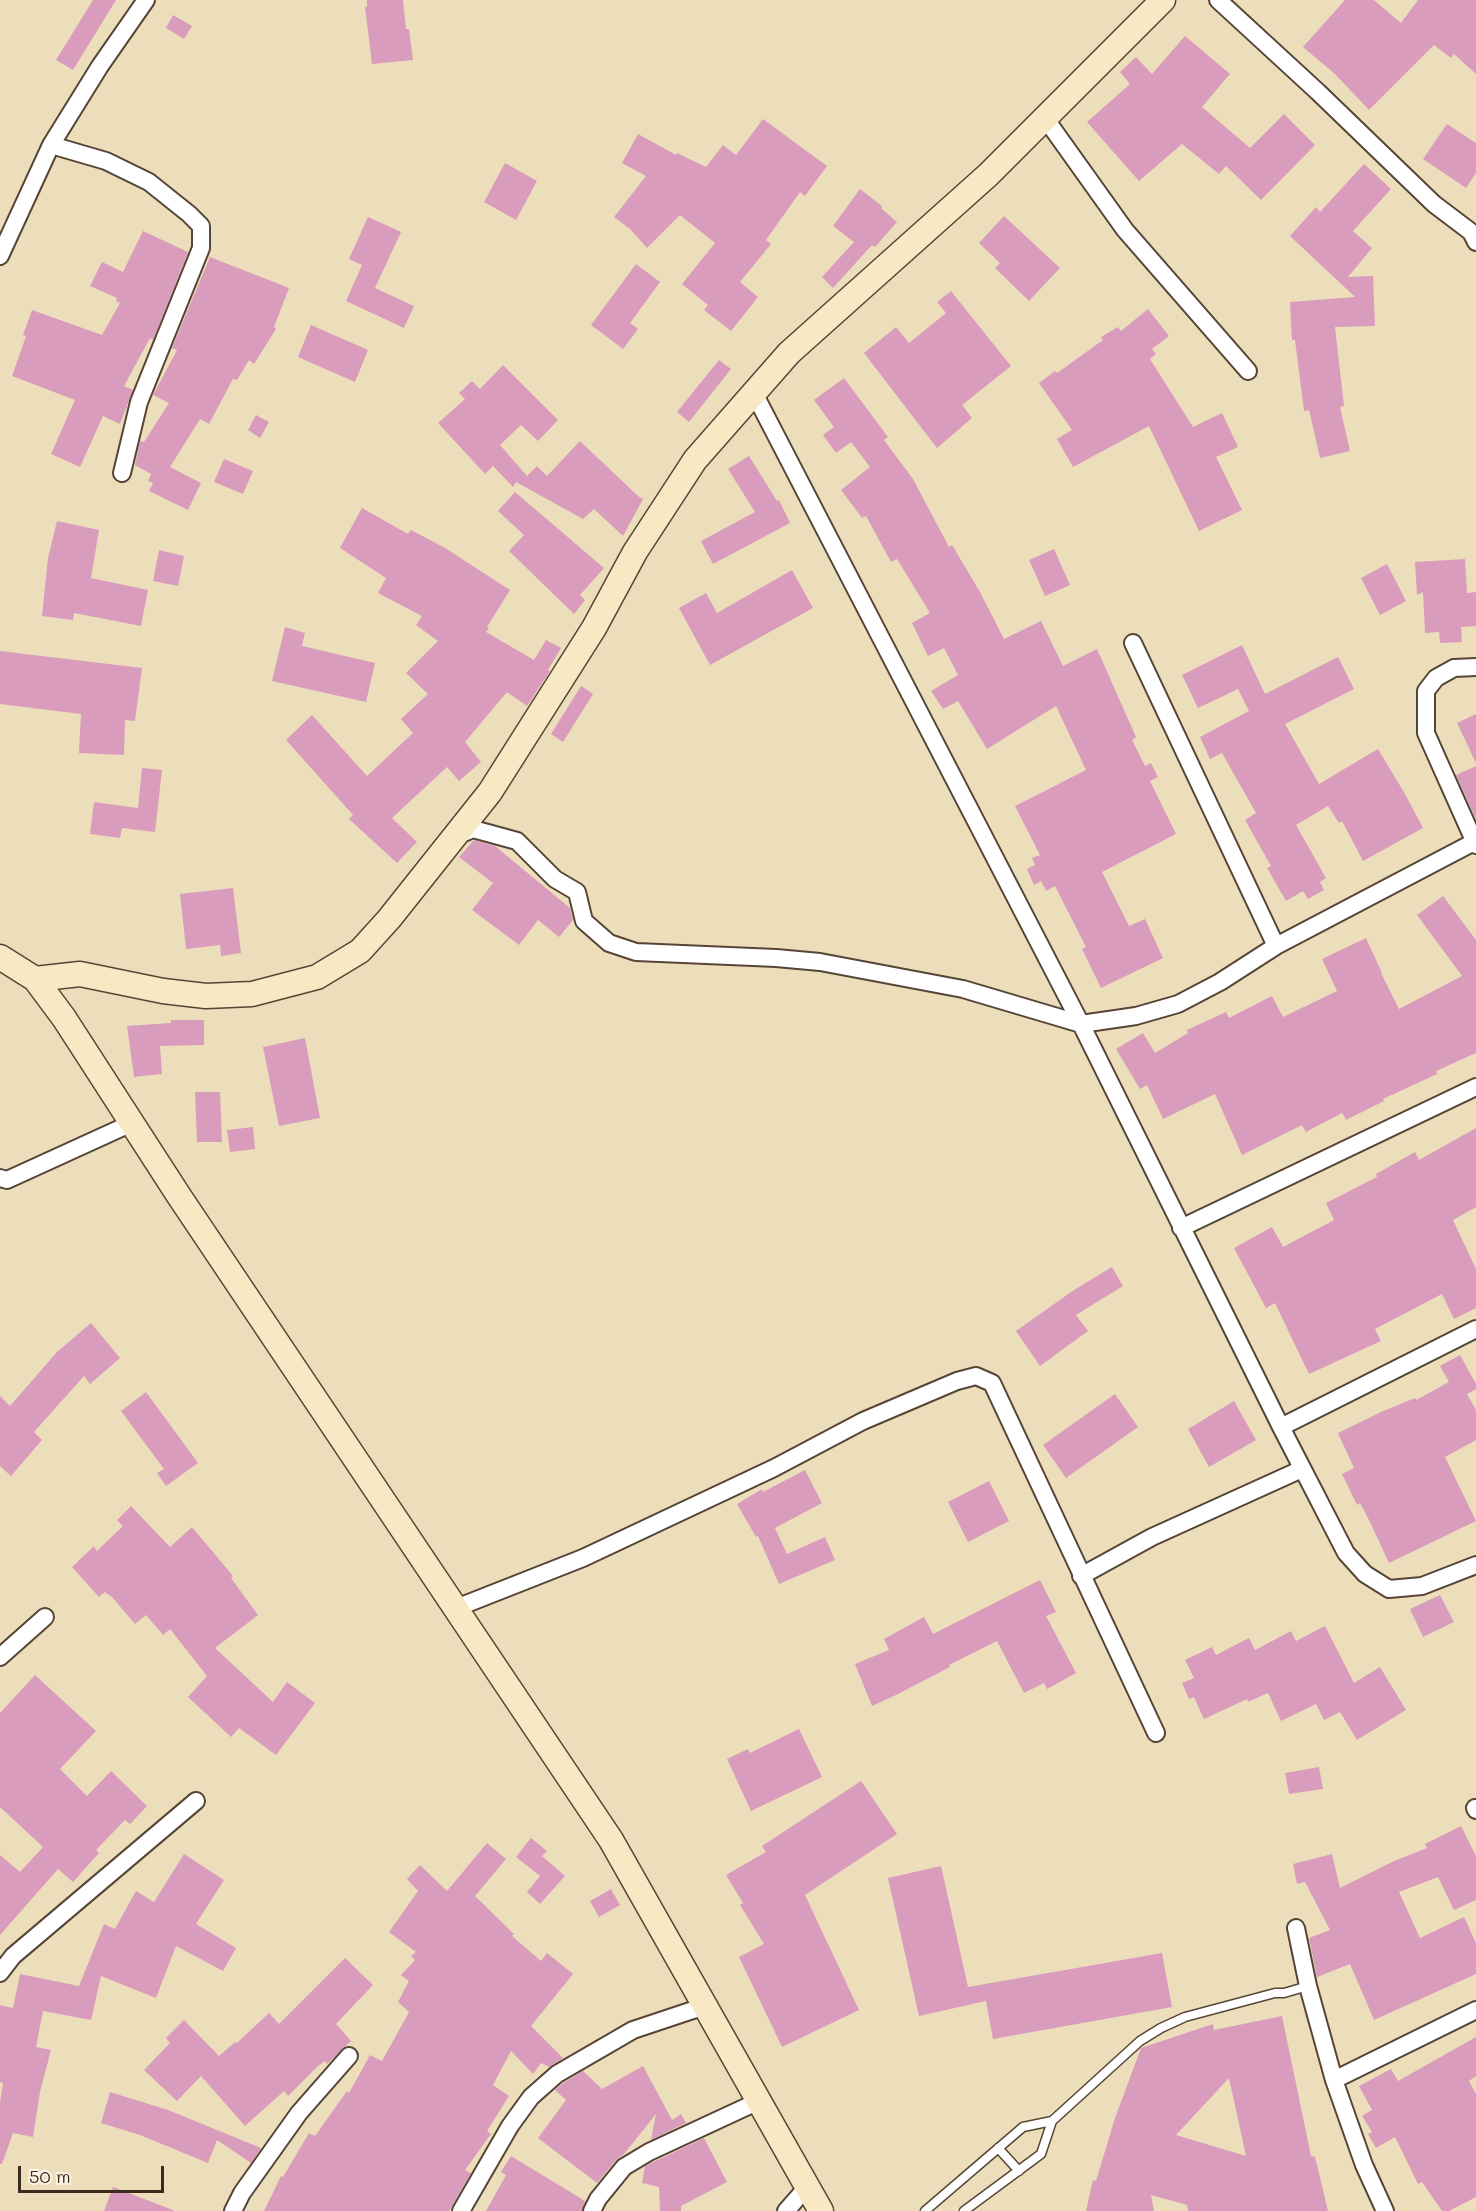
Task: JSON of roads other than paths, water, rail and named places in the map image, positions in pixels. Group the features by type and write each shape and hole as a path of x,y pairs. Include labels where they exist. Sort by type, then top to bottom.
{"street":[{"path":"0,256 51,145 100,66 146,0"},
{"path":"35,979 80,974 163,991 206,996 252,994 317,977 360,951 389,919 490,792 594,628 635,552 695,460 789,353 988,175 1163,0"},
{"path":"1218,0 1434,204 1474,235"},
{"path":"1045,118 1125,230 1248,371"},
{"path":"51,145 106,161 149,182 201,226 201,248 139,402 122,473"},
{"path":"754,393 1081,1024 1181,1228 1346,1553 1365,1574 1389,1589 1422,1586 1476,1565"},
{"path":"1133,643 1276,946"},
{"path":"452,838 473,829 517,841 555,879 577,892 584,921 609,943 636,952 820,962 963,989 1081,1024 1136,1016 1178,1004 1220,982 1276,946 1475,843 1426,733 1426,691 1436,678 1454,668 1476,668"},
{"path":"0,957 35,979 64,1018 612,1839 821,2211"},
{"path":"64,1018 80,974"},
{"path":"1181,1228 1476,1087"},
{"path":"0,1178 7,1180 132,1123"},
{"path":"1281,1427 1476,1329"},
{"path":"456,1608 584,1558 774,1468 863,1421 957,1380 976,1376 992,1383 1156,1733"},
{"path":"1081,1576 1152,1538 1302,1469"},
{"path":"0,1657 45,1617"},
{"path":"0,1973 13,1956 196,1801"},
{"path":"1296,1928 1308,1986 1334,2080 1364,2165 1385,2211"},
{"path":"461,2211 510,2126 531,2097 557,2074 633,2030 705,2006"},
{"path":"1334,2080 1476,2010"},
{"path":"232,2211 242,2193 299,2113 349,2055"},
{"path":"592,2211 598,2199 624,2167 649,2152 759,2101"},
{"path":"786,2211 807,2187"}],"lane":[{"path":"964,2211 1041,2154 1052,2121 1140,2041 1185,2017 1308,1986"},
{"path":"925,2211 1023,2127 1052,2121"},
{"path":"998,2148 1019,2171"}]}
